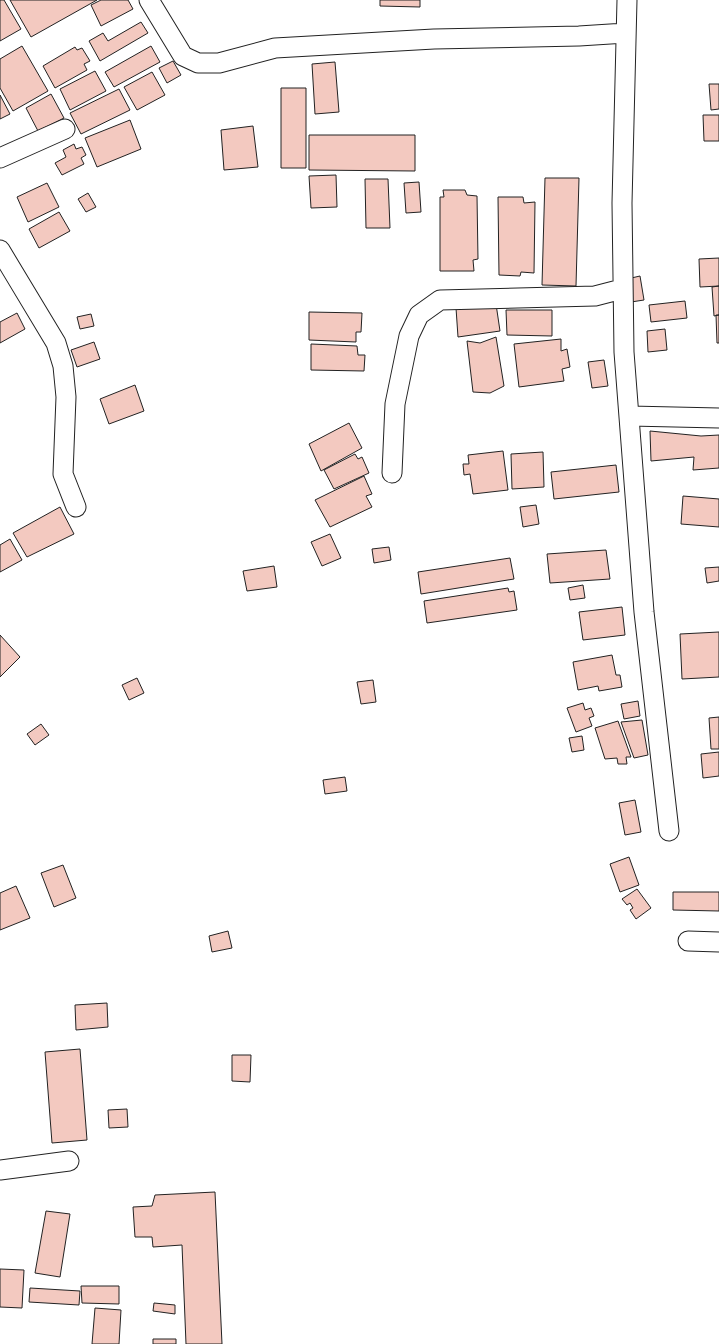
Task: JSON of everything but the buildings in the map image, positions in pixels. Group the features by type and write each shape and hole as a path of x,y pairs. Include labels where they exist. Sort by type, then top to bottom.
{"street":[{"path":"149,0 183,56 198,63 219,64 275,48 434,38 578,36 626,32"},
{"path":"627,0 622,203 624,352 644,612 669,831"},
{"path":"0,158 65,129"},
{"path":"0,250 56,343 63,366 66,397 63,474 76,507"},
{"path":"392,473 395,404 409,336 419,315 440,300 596,296 622,289"},
{"path":"630,416 719,418"},
{"path":"688,941 719,942"},
{"path":"0,1170 69,1161"}]}
